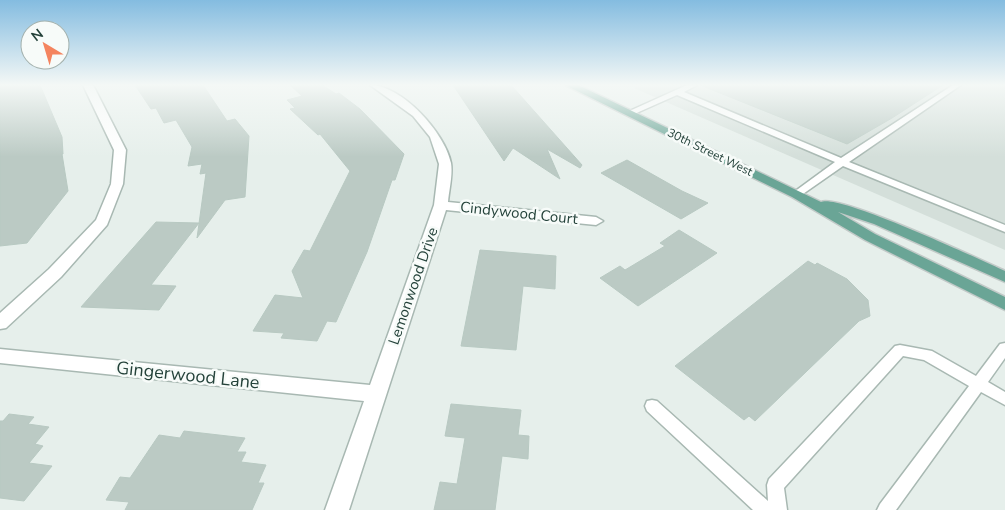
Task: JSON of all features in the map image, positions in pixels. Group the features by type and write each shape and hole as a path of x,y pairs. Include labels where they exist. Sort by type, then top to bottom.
{"main road":[{"name":"30th Street West","path":"620,109 796,194 870,237 1005,304"},
{"name":"30th Street West","path":"796,194 879,221 1005,277"}],"street":[{"path":"0,323 55,273 102,222 117,184 120,150 100,109"},
{"name":"Lemonwood Drive","path":"337,510 441,205 445,164 435,137 417,114 409,109"},
{"name":"Cindywood Court","path":"441,205 596,221"},
{"name":"Gingerwood Lane","path":"0,356 376,394"}],"lane":[{"path":"629,113 639,109"},
{"path":"717,109 1005,229"},
{"path":"796,194 922,109"},
{"path":"886,510 1005,348"},
{"path":"778,510 775,485 900,350 927,355 1005,399"},
{"path":"652,406 766,510"}],"shaded area":[{"path":"682,109 1005,109 1005,250"}],"building":[{"path":"0,109 50,109 62,137 62,154 68,191 27,243 0,246"},
{"path":"156,109 219,109 227,121 235,119 249,136 245,197 225,200 197,238 206,173 200,174 202,164 188,166 192,147 176,120 164,123"},
{"path":"290,109 360,109 404,154 395,180 392,180 367,252 336,322 327,321 317,341 281,338 284,333 253,331 275,295 303,298 292,271 304,250 310,251 350,171 320,134 318,135"},
{"path":"469,109 532,109 582,165 580,168 547,149 560,179 513,148 504,161"},
{"path":"759,109 906,109 847,144"},
{"path":"627,160 682,191 708,203 681,219 601,173"},
{"path":"156,222 199,223 151,285 176,286 159,310 81,307"},
{"path":"679,230 717,253 638,306 600,278 620,266 625,270 665,246 660,243"},
{"path":"480,250 556,256 555,289 523,286 516,350 461,346"},
{"path":"808,261 815,265 817,263 847,279 868,300 870,316 859,321 755,421 749,416 744,420 675,366"},
{"path":"451,404 521,410 518,435 529,436 528,459 502,456 495,510 434,510 440,482 457,484 465,438 445,436"},
{"path":"9,414 34,417 28,424 49,427 35,444 43,446 29,463 52,466 24,501 0,498 0,421 3,421"},
{"path":"184,431 245,438 237,452 246,452 241,462 266,465 258,483 264,483 252,510 125,510 129,502 106,500 120,477 130,478 159,435 180,438"}]}
